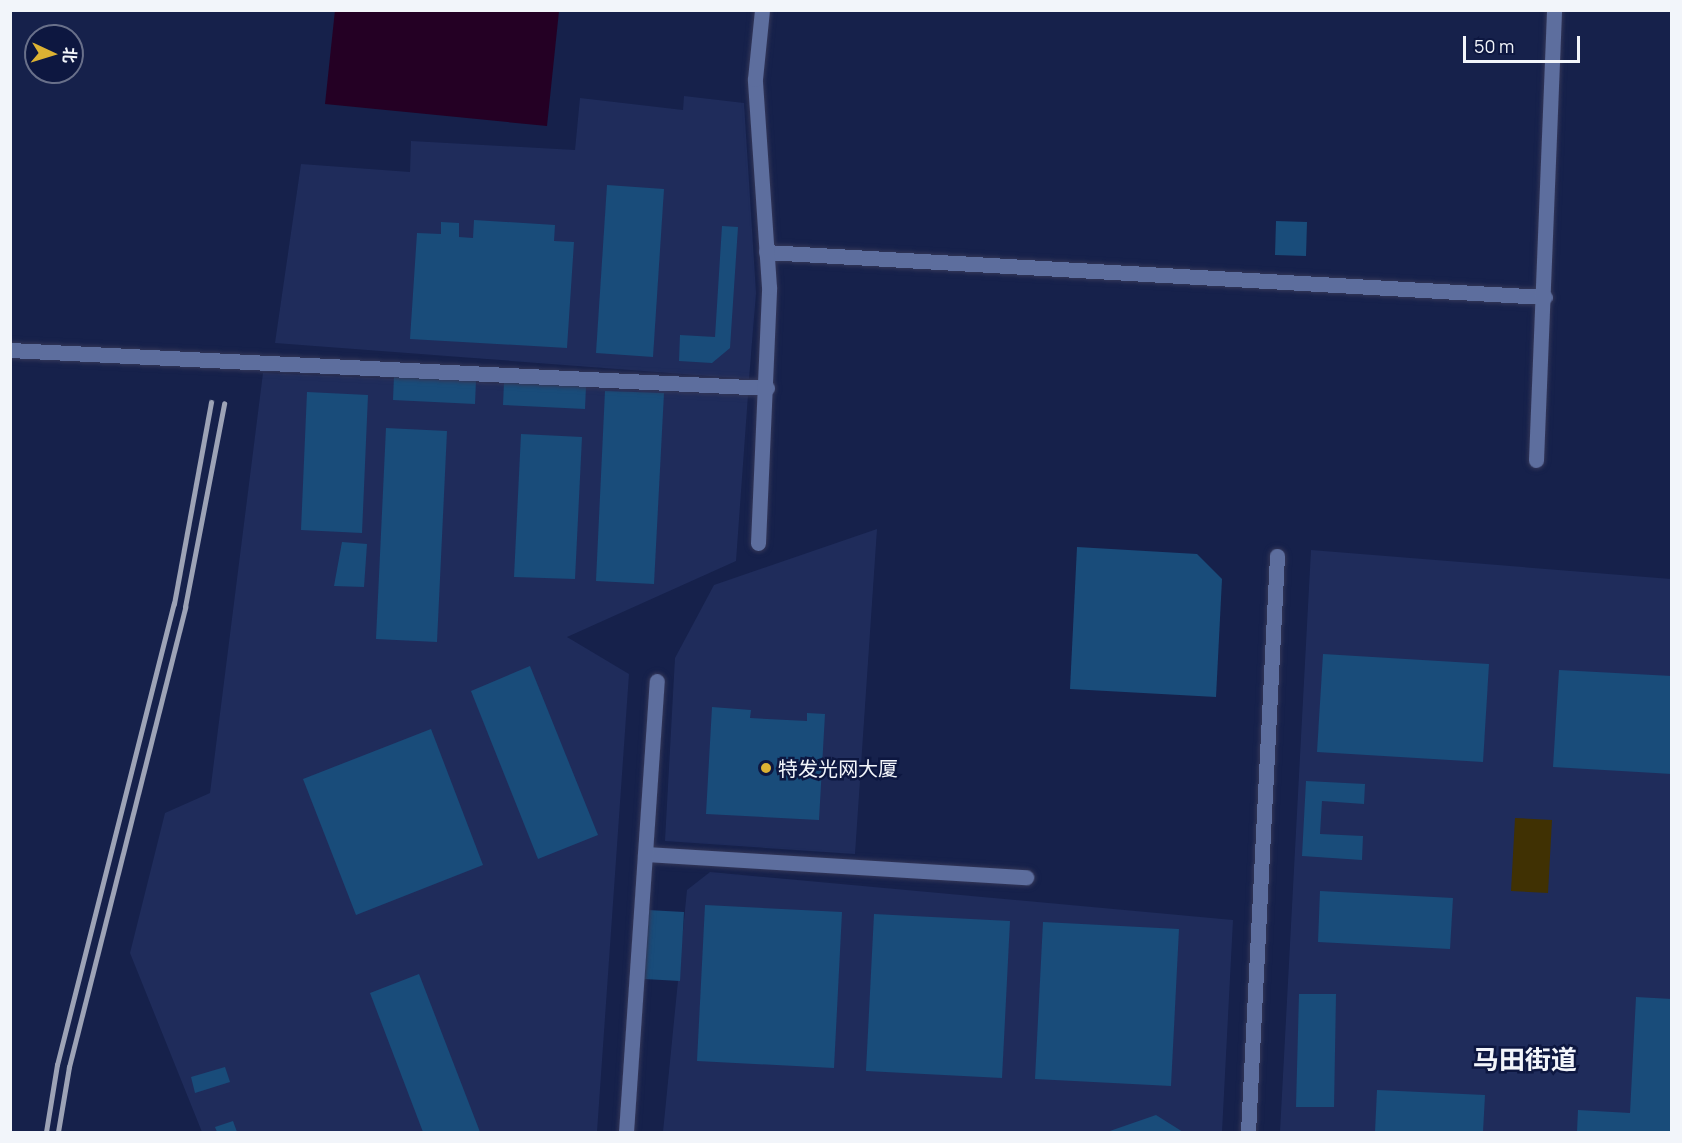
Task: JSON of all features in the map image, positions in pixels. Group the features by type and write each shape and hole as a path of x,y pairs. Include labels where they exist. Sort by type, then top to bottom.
{"street":[{"path":"758,543 767,388 766,252 755,79 762,10"},
{"path":"1536,459 1545,297 1554,10"},
{"path":"766,252 1545,297"},
{"path":"10,350 767,388"},
{"path":"1248,1132 1277,556"},
{"path":"626,1132 657,681"},
{"path":"645,854 1026,877"}],"shaded area":[{"path":"335,10 559,11 547,126 325,104"},
{"path":"684,96 744,103 756,293 749,379 275,343 301,164 410,172 411,141 575,150 580,98 683,110"},
{"path":"263,373 748,395 736,561 567,637 629,674 597,1132 202,1132 130,953 165,813 210,793"},
{"path":"877,529 855,854 665,841 675,658 714,585"},
{"path":"1311,550 1671,579 1671,1132 1280,1132"},
{"path":"1515,818 1552,820 1548,893 1511,891"},
{"path":"710,872 1233,920 1222,1132 663,1132 687,890"}],"building":[{"path":"607,185 664,189 653,357 596,353"},
{"path":"474,220 555,225 554,241 574,242 567,348 410,339 417,233 441,234 441,222 459,223 459,237 473,238"},
{"path":"1276,221 1307,222 1306,256 1275,255"},
{"path":"722,226 738,227 730,348 712,363 679,361 680,335 715,337"},
{"path":"394,376 476,380 475,404 393,400"},
{"path":"504,382 586,386 585,409 503,405"},
{"path":"605,391 664,393 654,584 596,581"},
{"path":"307,392 368,395 362,533 301,530"},
{"path":"386,428 447,431 437,642 376,639"},
{"path":"521,434 582,437 575,579 514,577"},
{"path":"342,542 367,544 364,587 334,586"},
{"path":"1077,547 1197,554 1222,579 1216,697 1070,689"},
{"path":"1323,654 1489,664 1483,762 1317,752"},
{"path":"530,666 598,835 538,859 471,691"},
{"path":"1559,670 1672,676 1672,774 1553,767"},
{"name":"特发光网大厦","path":"712,707 751,710 750,718 807,721 807,713 825,714 819,820 706,814"},
{"path":"431,729 483,865 356,915 303,779"},
{"path":"1306,781 1365,784 1364,804 1322,801 1320,834 1363,836 1362,860 1302,856"},
{"path":"1320,891 1453,898 1450,949 1318,942"},
{"path":"705,905 842,912 834,1068 697,1061"},
{"path":"648,910 684,912 680,981 644,979"},
{"path":"874,914 1010,921 1002,1078 866,1071"},
{"path":"1043,922 1179,929 1171,1086 1035,1079"},
{"path":"419,974 480,1132 423,1132 370,993"},
{"path":"1299,994 1336,994 1334,1107 1296,1107"},
{"path":"1636,997 1672,999 1672,1132 1577,1132 1578,1110 1630,1113"},
{"path":"225,1067 230,1082 195,1093 191,1077"},
{"path":"1377,1090 1485,1095 1483,1132 1375,1132"},
{"path":"1156,1115 1183,1132 1107,1132"},
{"path":"233,1121 237,1132 217,1132 215,1127"}],"railway":[{"path":"46,1132 57,1065 174,604 211,402"},
{"path":"58,1132 69,1067 185,607 224,404"}],"place":[{"name":"特发光网大厦","path":"766,768"}],"district":[{"name":"马田街道","path":"1525,1060"}]}
